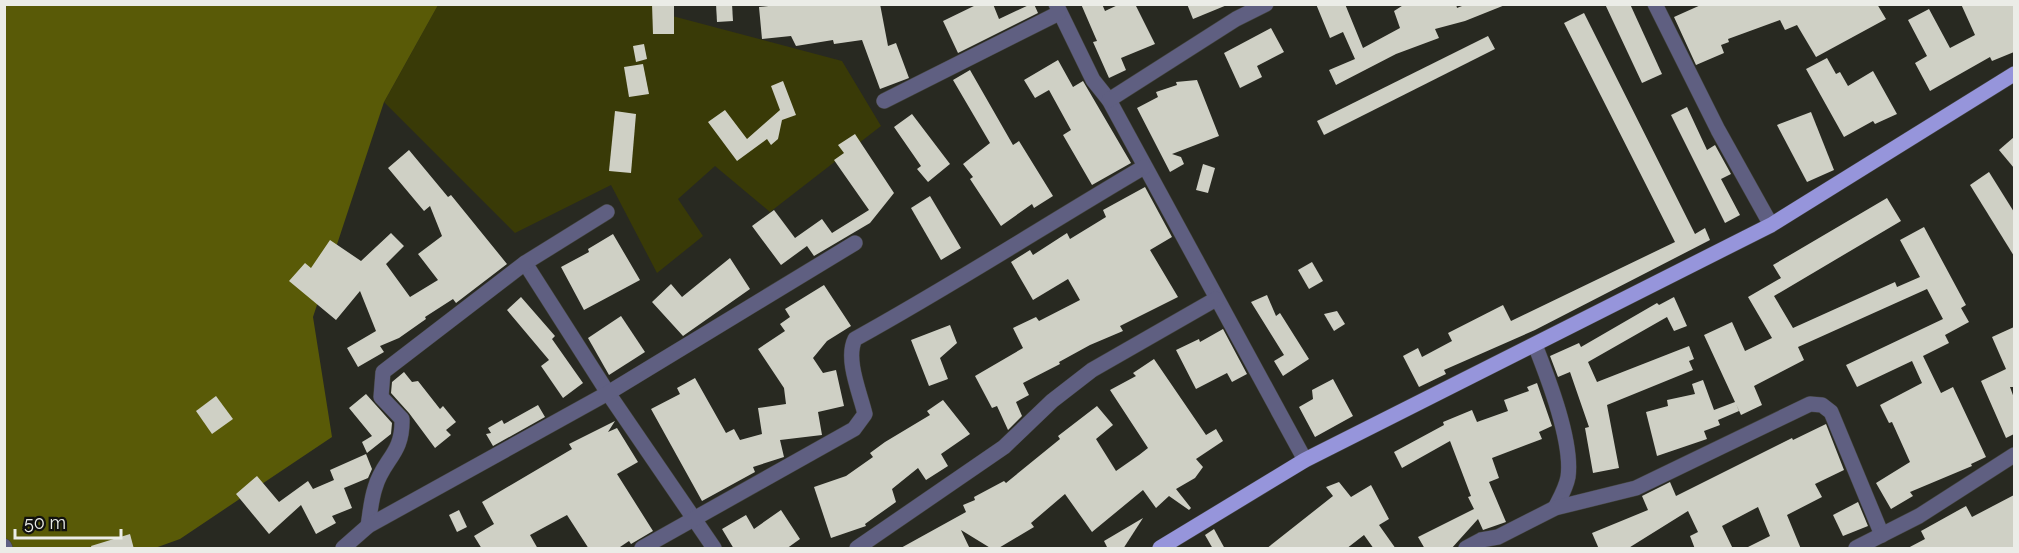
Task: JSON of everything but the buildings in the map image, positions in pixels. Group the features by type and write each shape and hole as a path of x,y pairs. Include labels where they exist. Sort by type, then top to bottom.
{"main road":[{"path":"1160,549 1305,460 1771,225 2014,74"}],"street":[{"path":"1108,100 1236,19 1266,4"},
{"path":"1655,4 1718,130 1771,225"},
{"path":"884,101 1057,9 1093,80 1108,100 1305,460"},
{"path":"642,549 839,438 862,421 865,414 852,358 852,346 855,339 934,295 1036,230 1144,167"},
{"path":"368,526 374,489 381,472 397,452 403,433 402,419 381,398 383,372 525,263 607,212"},
{"path":"343,549 368,526 608,393 855,243"},
{"path":"525,263 608,393 714,549"},
{"path":"857,549 1004,447 1052,401 1092,370 1216,299"},
{"path":"1535,345 1560,417 1566,456 1568,476 1555,508"},
{"path":"1466,549 1481,540 1501,543 1555,508 1636,488 1810,404 1822,405 1830,412 1882,535"},
{"path":"1856,549 1919,516 2014,455"}],"shaded area":[{"path":"660,4 661,13 842,61 881,126 770,212 715,166 678,199 703,236 657,273 611,185 515,233 384,102 438,5"},
{"path":"4,5 438,5 384,102 313,317 332,437 180,539 155,548 5,548"}]}
